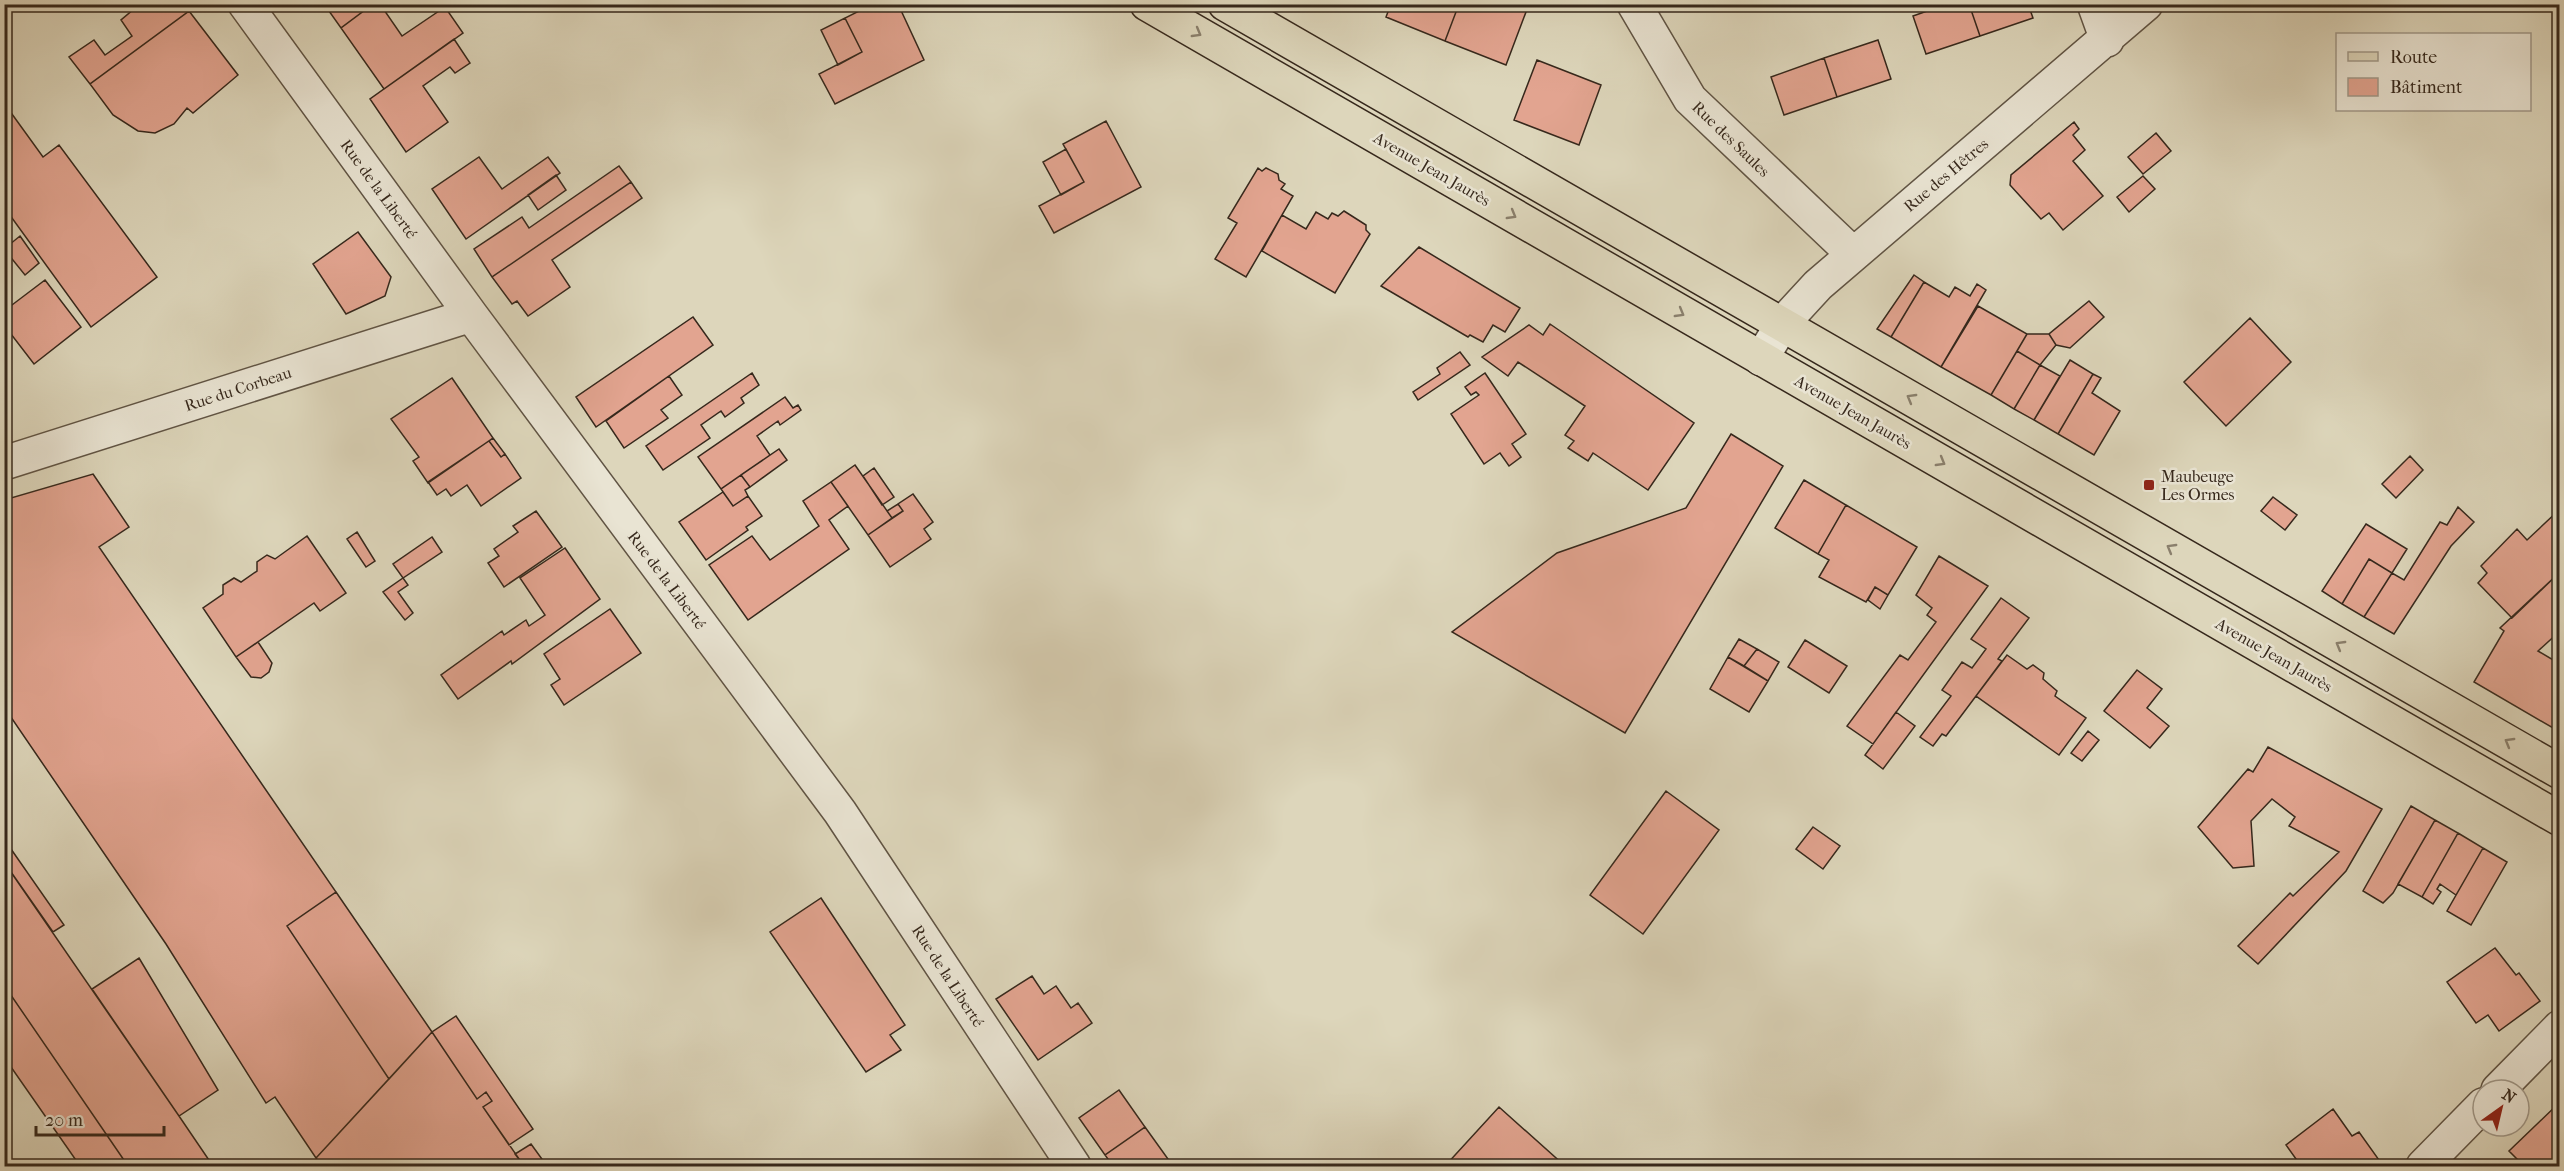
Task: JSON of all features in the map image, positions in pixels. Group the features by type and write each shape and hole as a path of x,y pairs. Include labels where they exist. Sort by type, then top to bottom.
{"main road":[{"name":"Avenue Jean Jaurès","path":"1147,4 2559,819"},
{"path":"1225,4 1783,323 2559,772"}],"street":[{"name":"Rue de la Liberté","path":"245,4 471,315 840,812 1074,1167"},
{"name":"Rue des Saules","path":"1634,4 1690,99 1852,253"},
{"path":"2094,4 2107,40"},
{"name":"Rue des Hêtres","path":"1761,358 1783,323 1852,253 2107,40 2146,4"},
{"name":"Rue du Corbeau","path":"4,463 471,315"},
{"path":"2510,1078 2559,1027"},
{"path":"2423,1167 2471,1117"}],"building":[{"path":"140,4 184,4 189,11 90,84 69,57 94,40 105,55 132,36 121,20"},
{"path":"324,4 373,4 341,28"},
{"path":"373,4 380,4 402,36 445,7 463,33 384,89 341,28"},
{"path":"873,4 898,4 924,60 835,104 819,74 862,52 845,18"},
{"path":"1391,4 1459,4 1445,41 1386,17"},
{"path":"1459,4 1529,4 1506,65 1445,41"},
{"path":"1947,4 1969,4 1980,36 1926,54 1913,16"},
{"path":"1969,4 2028,4 2033,18 1980,36"},
{"path":"189,11 238,75 193,113 187,108 174,124 155,133 138,131 113,115 90,84"},
{"path":"845,18 862,52 838,65 821,30"},
{"path":"454,39 470,63 455,73 450,67 423,86 448,122 406,152 370,99"},
{"path":"1878,40 1891,79 1837,97 1824,58"},
{"path":"1824,58 1837,97 1784,115 1771,77"},
{"path":"1537,60 1601,85 1579,145 1514,120"},
{"path":"4,103 43,157 59,145 157,277 91,327 4,207"},
{"path":"1106,121 1141,187 1054,233 1039,206 1084,182 1063,144"},
{"path":"2074,122 2079,129 2073,135 2085,150 2073,161 2103,196 2063,230 2049,213 2041,219 2010,185 2011,175"},
{"path":"2156,133 2171,151 2143,174 2128,157"},
{"path":"1066,149 1084,182 1061,195 1043,162"},
{"path":"479,157 502,189 548,157 560,173 466,239 432,189"},
{"path":"619,166 631,182 492,277 474,249 522,217 529,228"},
{"path":"1258,168 1262,171 1266,168 1278,174 1279,180 1285,184 1281,189 1293,196 1246,277 1215,259 1237,223 1228,218"},
{"path":"556,175 566,190 538,210 528,195"},
{"path":"2143,176 2155,189 2129,212 2117,197"},
{"path":"631,182 642,198 552,260 570,287 528,316 517,301 512,304 492,277"},
{"path":"1344,211 1366,225 1366,230 1370,234 1335,293 1262,251 1282,215 1306,229 1316,212 1328,219 1332,213 1338,216"},
{"path":"358,232 391,277 385,296 346,314 313,264"},
{"path":"20,236 39,263 25,275 4,249"},
{"path":"1419,247 1520,308 1505,332 1493,325 1483,342 1470,335 1468,337 1381,286"},
{"path":"1914,275 1924,282 1891,337 1877,329"},
{"path":"45,280 81,327 34,364 4,325 4,311"},
{"path":"1924,282 1949,297 1955,287 1970,296 1977,284 1986,290 1941,367 1891,337"},
{"path":"2089,301 2104,317 2070,348 2056,345 2049,334"},
{"path":"1978,306 2027,334 1991,395 1941,367"},
{"path":"693,317 713,345 596,427 576,397"},
{"path":"2250,318 2291,362 2226,426 2184,382"},
{"path":"1550,324 1694,423 1648,490 1593,453 1588,461 1568,448 1574,441 1565,435 1585,406 1518,362 1508,376 1482,357 1529,325 1543,335"},
{"path":"2027,334 2049,334 2056,345 2040,365 2017,351"},
{"path":"2017,351 2040,365 2014,409 1991,395"},
{"path":"1460,352 1470,365 1418,400 1413,392 1440,374 1437,368"},
{"path":"2070,360 2093,374 2058,434 2034,420"},
{"path":"2040,365 2060,376 2034,420 2014,409"},
{"path":"752,373 759,385 741,398 744,403 725,417 721,411 701,425 710,438 663,470 646,446"},
{"path":"1485,373 1526,434 1512,444 1521,457 1509,466 1500,453 1484,464 1451,414 1479,395 1476,392 1471,395 1465,387"},
{"path":"2093,374 2101,378 2092,393 2120,411 2094,455 2058,434"},
{"path":"669,376 682,395 661,410 668,418 624,448 606,421"},
{"path":"452,378 493,438 428,483 413,461 419,457 391,419"},
{"path":"785,397 793,408 798,405 801,410 780,425 778,421 757,436 770,455 721,489 698,457"},
{"path":"1731,434 1783,466 1625,733 1452,632 1557,553 1686,508"},
{"path":"493,438 505,454 501,457 489,441"},
{"path":"489,441 501,457 505,454 521,478 481,506 467,485 451,496 446,489 437,495 428,482"},
{"path":"779,449 787,460 750,487 741,475"},
{"path":"2410,456 2423,470 2396,498 2382,484"},
{"path":"855,465 892,518 868,535 831,482"},
{"path":"874,468 894,497 882,505 863,476"},
{"path":"93,474 129,527 99,547 336,892 287,926 389,1079 316,1158 275,1097 266,1103 166,944 4,707 4,500"},
{"path":"741,475 750,487 745,490 748,496 733,506 721,489"},
{"path":"1804,480 1846,505 1818,554 1775,528"},
{"path":"831,482 848,506 829,520 849,549 748,620 709,565 752,536 770,560 819,526 803,501"},
{"path":"723,492 733,506 748,496 762,516 746,527 748,530 706,560 679,522"},
{"path":"913,494 933,522 924,529 931,539 890,567 868,535 903,511 898,504"},
{"path":"2273,497 2297,515 2285,530 2261,511"},
{"path":"898,504 903,511 892,518 887,511"},
{"path":"1846,505 1917,547 1888,595 1875,587 1866,602 1819,577 1829,560 1818,554"},
{"path":"2458,507 2474,522 2451,546 2394,634 2364,617 2392,573 2404,580 2440,522 2447,525"},
{"path":"2560,509 2560,572 2512,618 2478,583 2487,573 2481,566 2517,529 2527,540"},
{"path":"536,511 562,547 504,587 488,563 499,556 494,549 518,532 513,526"},
{"path":"2366,524 2407,549 2392,573 2369,559 2342,604 2322,591"},
{"path":"357,532 375,561 366,567 347,539"},
{"path":"307,536 346,593 320,611 314,603 236,657 203,608 223,594 223,585 234,578 241,582 257,571 257,562 267,555 275,559"},
{"path":"432,537 442,552 403,578 393,564"},
{"path":"565,548 600,599 512,664 511,661 458,699 441,675 502,631 504,635 526,620 529,626 545,615 520,578"},
{"path":"1939,556 1988,586 1873,744 1847,726 1900,655 1908,660 1936,622 1927,615 1932,608 1916,595"},
{"path":"2369,559 2392,573 2364,617 2342,604"},
{"path":"2560,572 2560,631 2538,651 2560,664 2560,732 2474,682 2504,631 2500,628"},
{"path":"403,578 408,585 398,592 413,613 405,620 383,592"},
{"path":"1875,587 1888,595 1880,609 1868,600"},
{"path":"2001,598 2029,618 1998,659 2002,661 1946,736 1942,734 1933,746 1920,737 1951,696 1942,690 1962,662 1972,668 1986,649 1971,639"},
{"path":"610,609 641,653 564,705 551,685 560,679 544,654"},
{"path":"1739,639 1757,649 1744,666 1728,657"},
{"path":"1805,640 1847,666 1829,693 1788,667"},
{"path":"258,642 272,663 269,672 261,678 251,677 236,657"},
{"path":"1757,649 1779,662 1768,681 1744,666"},
{"path":"2007,655 2027,669 2033,665 2044,673 2043,679 2057,691 2055,696 2086,718 2059,755 1976,696"},
{"path":"1728,657 1768,681 1749,712 1710,689"},
{"path":"2137,670 2162,689 2147,708 2169,726 2150,748 2104,711"},
{"path":"1896,712 1915,726 1883,769 1865,755"},
{"path":"2088,731 2099,740 2082,761 2071,753"},
{"path":"2268,747 2382,809 2346,871 2258,964 2238,946 2290,893 2293,896 2339,852 2289,826 2295,817 2272,799 2251,821 2254,866 2233,868 2198,827 2248,769 2253,772"},
{"path":"1666,791 1719,830 1643,934 1590,895"},
{"path":"2411,806 2435,820 2393,893 2383,903 2363,891"},
{"path":"2435,820 2458,833 2422,897 2398,884"},
{"path":"1813,827 1840,846 1823,869 1796,849"},
{"path":"2458,833 2483,848 2456,895 2440,884 2437,889 2441,892 2433,904 2422,897"},
{"path":"4,839 64,925 53,932 4,862"},
{"path":"2483,848 2507,862 2471,925 2447,911"},
{"path":"4,862 213,1166 128,1166 4,985"},
{"path":"336,892 432,1032 389,1079 287,926"},
{"path":"821,898 905,1025 890,1035 901,1050 866,1072 770,932"},
{"path":"2495,948 2516,975 2519,973 2540,1001 2499,1031 2488,1015 2476,1023 2447,982"},
{"path":"139,958 218,1090 179,1116 92,989"},
{"path":"1032,976 1044,994 1056,986 1071,1008 1078,1003 1092,1023 1038,1060 996,999"},
{"path":"4,985 128,1166 80,1166 4,1057"},
{"path":"456,1016 533,1129 509,1145 483,1107 492,1101 486,1092 477,1099 432,1032"},
{"path":"432,1032 477,1099 486,1092 492,1101 483,1107 524,1166 322,1166 316,1158"},
{"path":"1119,1090 1145,1127 1105,1155 1079,1118"},
{"path":"2560,1102 2560,1166 2524,1166 2509,1151 2523,1138 2531,1138 2531,1130"},
{"path":"1499,1107 1565,1166 1445,1166"},
{"path":"2333,1109 2352,1136 2359,1132 2379,1160 2371,1166 2301,1166 2286,1145"},
{"path":"1145,1127 1173,1166 1113,1166 1105,1155"},
{"path":"531,1144 547,1166 524,1166 515,1154"}],"place":[{"name":"Maubeuge Les Ormes","path":"2149,485"}]}
